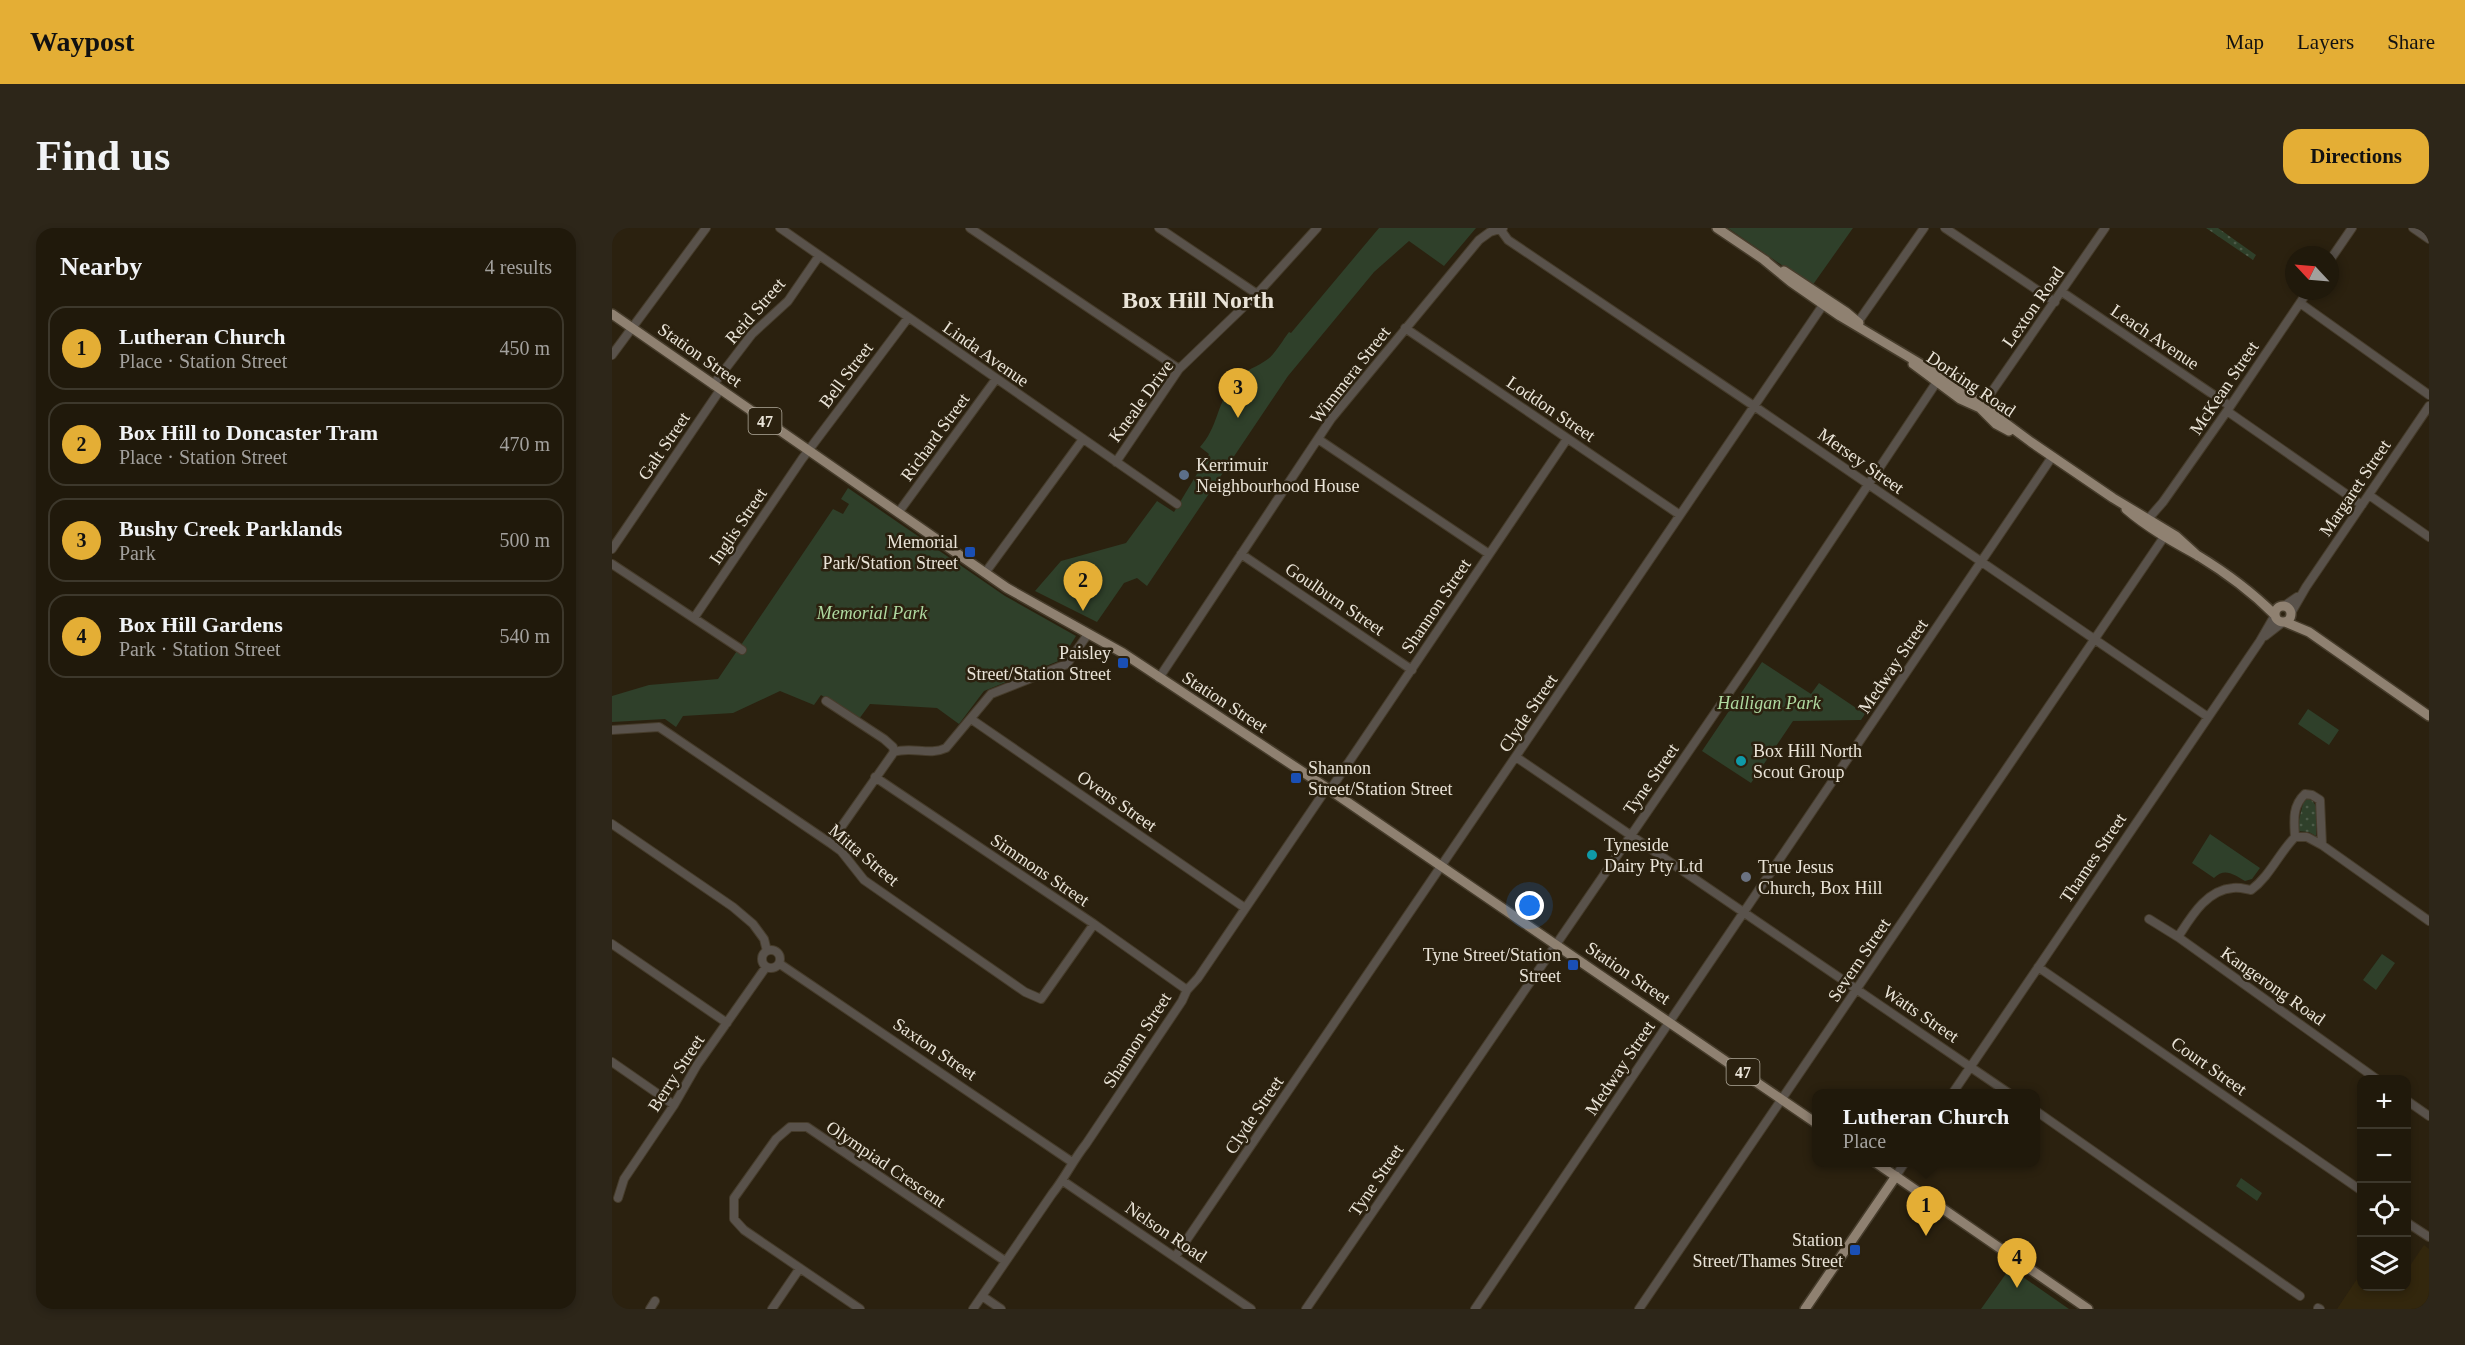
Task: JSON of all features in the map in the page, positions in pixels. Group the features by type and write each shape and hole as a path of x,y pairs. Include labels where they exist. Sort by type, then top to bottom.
{"main road":[{"name":"Dorking Road","path":"1717,228 1869,332 1968,396 1984,403 1996,416 2113,498 2164,537 2198,556 2256,596 2280,618 2308,632 2429,716"},
{"name":"Dorking Road","path":"1795,281 1823,305 1857,323"},
{"name":"Station Street","path":"612,314 985,573 1123,653 1329,789 1812,1120"},
{"name":"Dorking Road","path":"1895,349 1936,383 1965,402 1980,408 1996,424 2031,442"},
{"name":"Dorking Road","path":"2113,498 2176,536 2198,556"},
{"name":"Dorking Road","path":"2256,596 2287,610 2308,632"},
{"path":"2278,608 2287,610 2289,620 2280,618 2278,608"},
{"path":"1882,1167 2088,1309"},
{"path":"1805,1309 1896,1176"}],"street":[{"path":"612,355 706,228"},
{"name":"Linda Avenue","path":"780,228 1177,504"},
{"path":"970,228 1179,369"},
{"path":"1160,228 1257,294"},
{"name":"Kneale Drive","path":"1116,462 1179,369 1257,294 1317,228"},
{"name":"Wimmera Street","path":"1159,678 1331,419 1479,240 1502,228"},
{"name":"Mersey Street","path":"1502,228 1508,240 2208,717"},
{"path":"1857,323 1924,228"},
{"path":"1945,228 2055,302"},
{"name":"Lexton Road","path":"1984,403 2105,228"},
{"path":"2339,247 2352,228"},
{"path":"2413,228 2429,239"},
{"name":"Reid Street","path":"716,387 752,334 788,301 819,256"},
{"name":"Leach Avenue","path":"2062,292 2362,505"},
{"name":"McKean Street","path":"2151,520 2302,300"},
{"path":"2300,303 2429,395"},
{"name":"Clyde Street","path":"1175,1257 1823,305"},
{"name":"Bell Street","path":"808,451 908,318"},
{"name":"Loddon Street","path":"1405,328 1680,515"},
{"name":"Richard Street","path":"898,513 996,379"},
{"name":"Tyne Street","path":"1306,1309 1869,485 1936,383"},
{"name":"Galt Street","path":"612,549 716,387"},
{"name":"Margaret Street","path":"2287,610 2306,587 2429,406"},
{"path":"985,573 1083,439"},
{"path":"1318,439 1489,554"},
{"name":"Shannon Street","path":"973,1309 1063,1181 1072,1161 1086,1144 1182,1001 1187,990 1198,978 1412,670 1568,439"},
{"name":"Inglis Street","path":"694,618 808,451"},
{"name":"Medway Street","path":"1475,1309 2052,457"},
{"path":"2369,495 2429,537"},
{"name":"Severn Street","path":"1639,1309 2164,537"},
{"name":"Goulburn Street","path":"1241,554 1412,670"},
{"path":"612,564 742,650"},
{"name":"Thames Street","path":"1955,1089 2260,641 2280,618"},
{"path":"830,843 894,752 903,749 937,752 946,748 992,694 1067,664 1088,634"},
{"path":"826,701 884,740 893,747 894,752"},
{"name":"Ovens Street","path":"971,719 1245,908"},
{"name":"Mitta Street","path":"612,730 659,727 841,851 864,880 1025,992 1041,999 1094,924"},
{"name":"Watts Street","path":"1516,757 2003,1089"},
{"name":"Simmons Street","path":"875,777 1094,924 1187,990"},
{"path":"2178,937 2199,906 2214,894 2229,888 2251,890 2259,884 2295,837 2294,817 2298,801 2305,794 2320,800 2322,845"},
{"path":"612,824 733,907 753,924 764,939 767,951 762,958 766,967 773,969 780,964 780,955 777,952 767,951"},
{"path":"2295,837 2307,837 2322,845 2429,921"},
{"name":"Kangerong Road","path":"2149,919 2178,937 2371,1075"},
{"path":"612,944 727,1023"},
{"name":"Saxton Street","path":"780,964 1072,1161"},
{"name":"Berry Street","path":"618,1198 624,1179 675,1105 698,1065 766,967"},
{"name":"Court Street","path":"2038,967 2357,1188"},
{"path":"612,1062 675,1105"},
{"path":"2411,1103 2429,1116"},
{"path":"2040,1114 2300,1296"},
{"name":"Olympiad Crescent","path":"860,1309 744,1230 734,1219 734,1198 776,1139 790,1127 807,1127 1005,1261"},
{"path":"1896,1176 1902,1167"},
{"name":"Nelson Road","path":"1063,1181 1249,1309"},
{"path":"2411,1225 2429,1237"},
{"path":"772,1309 800,1268"},
{"path":"982,1296 1001,1309"},
{"path":"650,1309 655,1301"}],"shaded area":[{"path":"2424,1245 2429,1249 2429,1309 2337,1309 2357,1279 2357,1291 2411,1291 2411,1264"}],"green space":[{"path":"1379,228 1476,228 1444,266 1409,241 1374,272 1288,376 1147,586 1137,578 1124,583 1097,622 1035,591 1061,561 1126,543 1157,501 1174,512 1209,454 1200,447 1210,432 1232,385 1243,373 1272,355 1289,332 1291,333"},
{"path":"1728,228 1853,228 1812,286"},
{"path":"2206,228 2218,228 2256,255 2253,260"},
{"name":"Memorial Park","path":"848,488 1005,596 1076,636 1061,660 984,691 959,724 937,708 870,704 859,719 821,695 814,705 780,691 733,713 683,716 676,727 665,719 612,722 612,696 649,685 718,679 833,509 843,514 849,504 841,499"},
{"name":"Halligan Park","path":"1762,662 1811,694 1819,683 1865,714 1861,720 1793,721 1751,783 1702,751"},
{"path":"2308,709 2339,730 2329,745 2298,724"},
{"path":"2311,798 2317,808 2316,836 2309,832 2297,831 2304,799"},
{"path":"2210,834 2260,868 2252,879 2245,881 2226,873 2214,878 2192,863"},
{"path":"2382,954 2395,963 2376,990 2363,980"},
{"path":"2241,1178 2262,1193 2257,1201 2236,1186"},
{"path":"2010,1268 2069,1309 1981,1309"}],"place":[{"name":"Bushy Creek Parklands","path":"1238,418"},
{"name":"Kerrimuir Neighbourhood House","path":"1184,475"},
{"name":"Memorial Park/Station Street","path":"970,552"},
{"name":"Box Hill to Doncaster Tram","path":"1083,611"},
{"name":"Paisley Street/Station Street","path":"1123,663"},
{"name":"Box Hill North Scout Group","path":"1741,761"},
{"name":"Shannon Street/Station Street","path":"1296,778"},
{"name":"Tyneside Dairy Pty Ltd","path":"1592,855"},
{"name":"True Jesus Church, Box Hill","path":"1746,877"},
{"name":"Tyne Street/Station Street","path":"1573,965"},
{"name":"Lutheran Church","path":"1926,1236"},
{"name":"Station Street/Thames Street","path":"1855,1250"},
{"name":"Box Hill Gardens","path":"2017,1288"}],"district":[{"name":"Box Hill North","path":"1198,300"}]}
